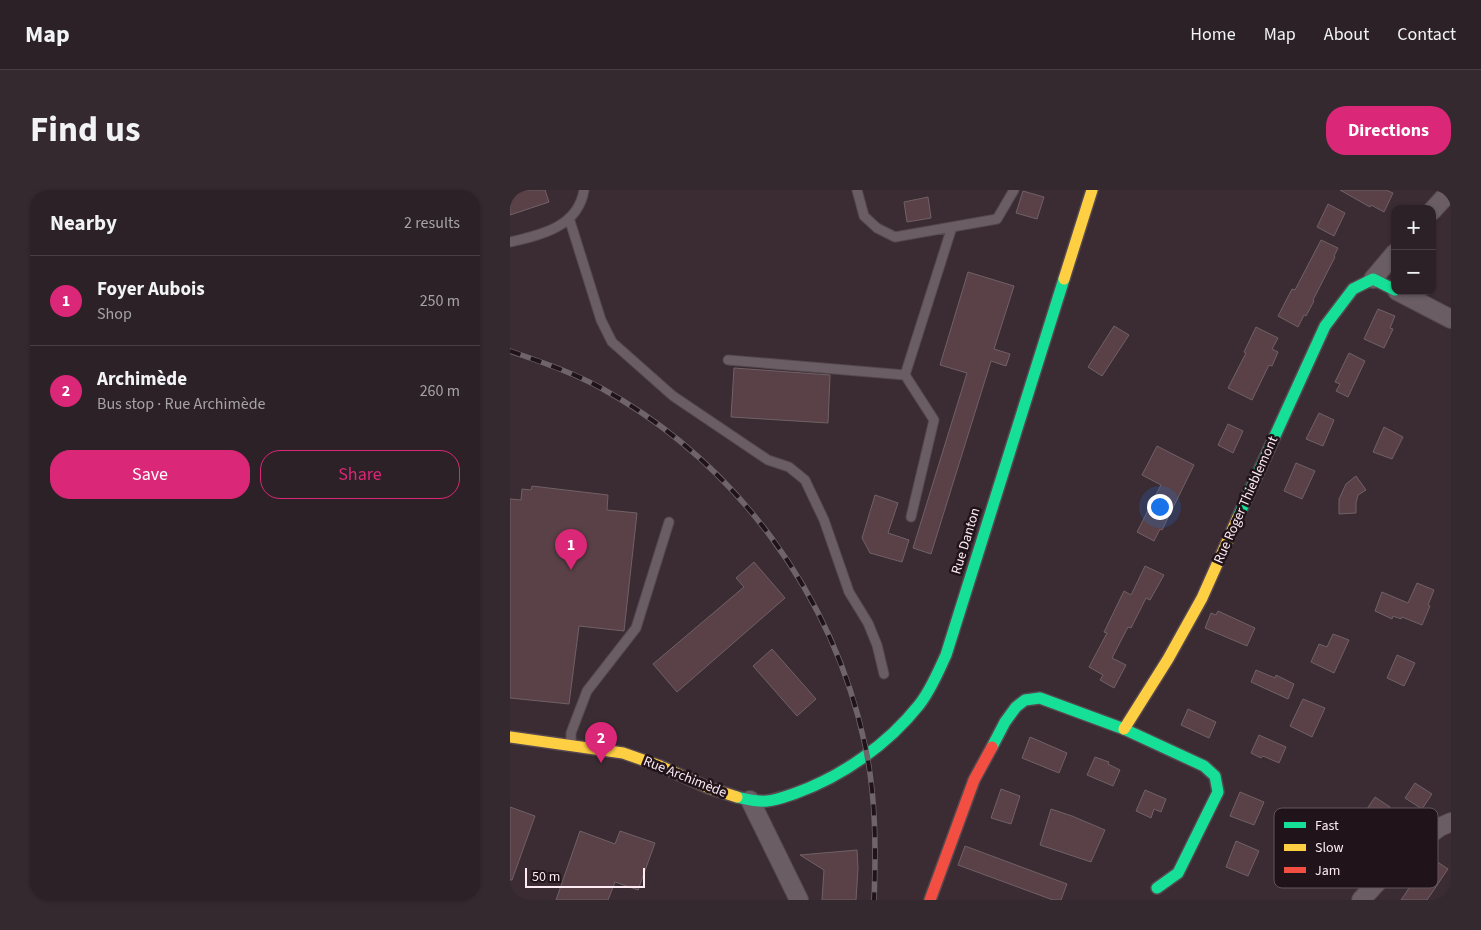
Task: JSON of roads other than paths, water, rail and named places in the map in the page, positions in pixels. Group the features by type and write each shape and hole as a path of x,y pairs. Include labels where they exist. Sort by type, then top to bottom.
{"street":[{"name":"Rue Danton","path":"750,800 764,801 802,791 843,770 891,735 920,704 934,681 946,655 963,603 1012,440 1092,190"},
{"path":"1436,207 1451,190"},
{"name":"Rue Roger Thieblemont","path":"1124,729 1168,659 1202,598 1325,326 1353,290 1372,279 1391,258"},
{"path":"1372,279 1391,288"},
{"path":"1404,295 1451,319"},
{"path":"930,900 974,780 1005,722 1016,707 1025,700 1040,698 1124,729 1204,766 1215,776 1218,792 1178,873 1157,888"},
{"name":"Rue Archimède","path":"510,737 571,744 626,754 716,791 736,798 750,800"},
{"path":"750,800 799,900"},
{"path":"1438,828 1451,822"},
{"path":"1361,900 1372,888"}],"lane":[{"path":"510,242 532,237 561,225 576,212 584,190"},
{"path":"857,190 864,216 877,228 895,237 997,220 1014,190"},
{"path":"569,218 600,320 612,342 672,396 768,460 789,466 805,480 824,520 849,592 868,623 884,674"},
{"path":"905,375 952,227"},
{"path":"728,360 905,375"},
{"path":"905,375 934,420 911,517"},
{"path":"571,744 571,733 587,691 636,628 669,522"}],"railway":[{"path":"510,351 590,382 650,418 695,454 735,494 772,538 803,586 829,636 850,690 869,764 875,842 874,900"}],"place":[{"name":"Foyer Aubois","path":"571,570"},
{"name":"Archimède","path":"601,763"}]}
